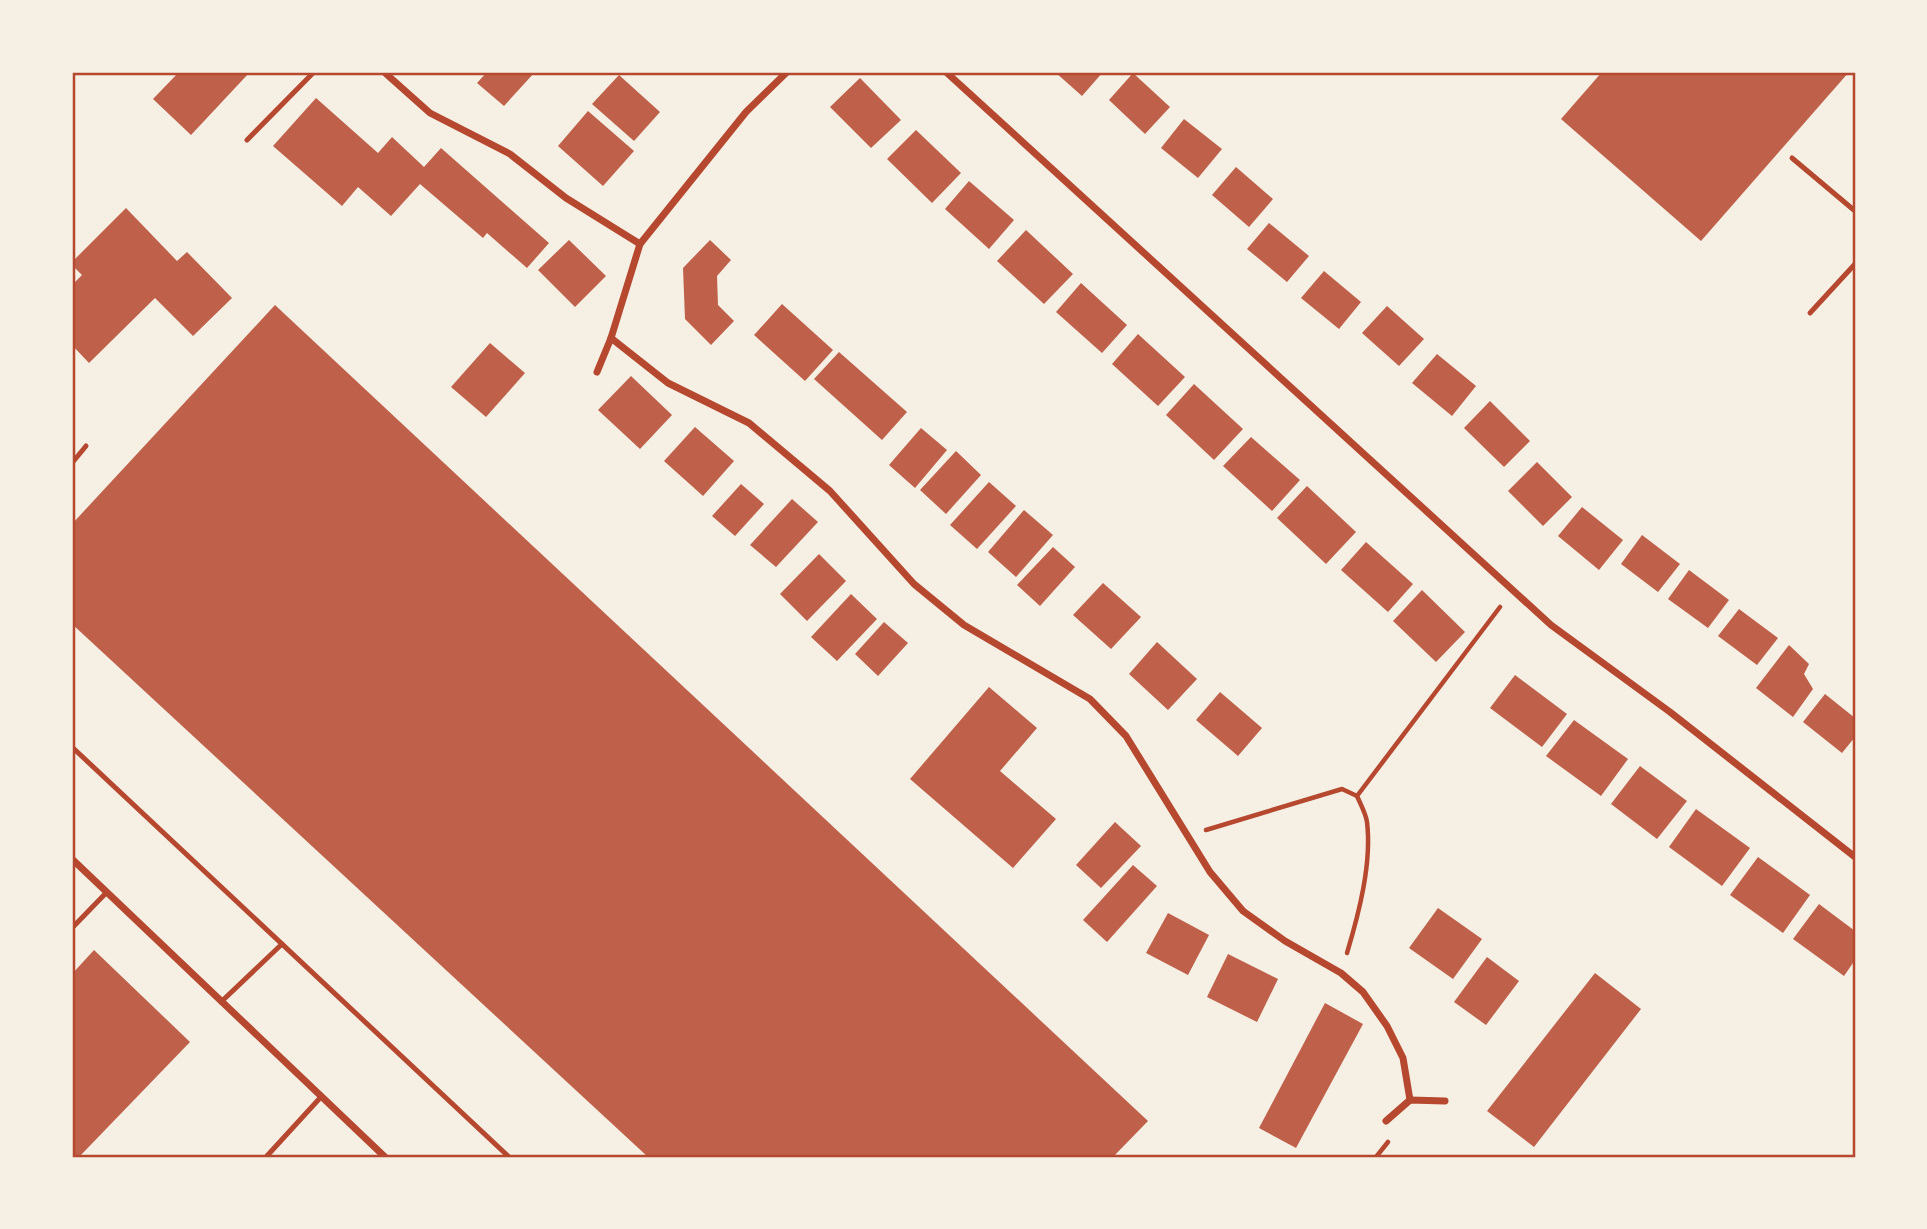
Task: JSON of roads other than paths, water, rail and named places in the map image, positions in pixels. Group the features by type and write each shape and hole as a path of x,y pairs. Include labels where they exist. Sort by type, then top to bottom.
{"street":[{"path":"384,72 430,113 510,154 566,198 640,244"},
{"path":"597,372 611,338 640,244 746,112 787,72"},
{"path":"946,72 1551,625 1670,712 1855,857"},
{"path":"611,338 668,383 748,423 830,491 914,584 964,625 1090,699 1126,736 1210,872 1243,911 1285,941 1341,973 1363,992 1387,1026 1403,1058 1410,1100"},
{"path":"72,859 385,1157"},
{"path":"1386,1121 1410,1100 1445,1101"}],"lane":[{"path":"247,140 314,72"},
{"path":"1792,158 1855,211"},
{"path":"1810,313 1855,264"},
{"path":"72,463 86,446"},
{"path":"72,747 509,1157"},
{"path":"72,928 106,892"},
{"path":"220,1002 282,944"},
{"path":"266,1157 320,1098"}]}
